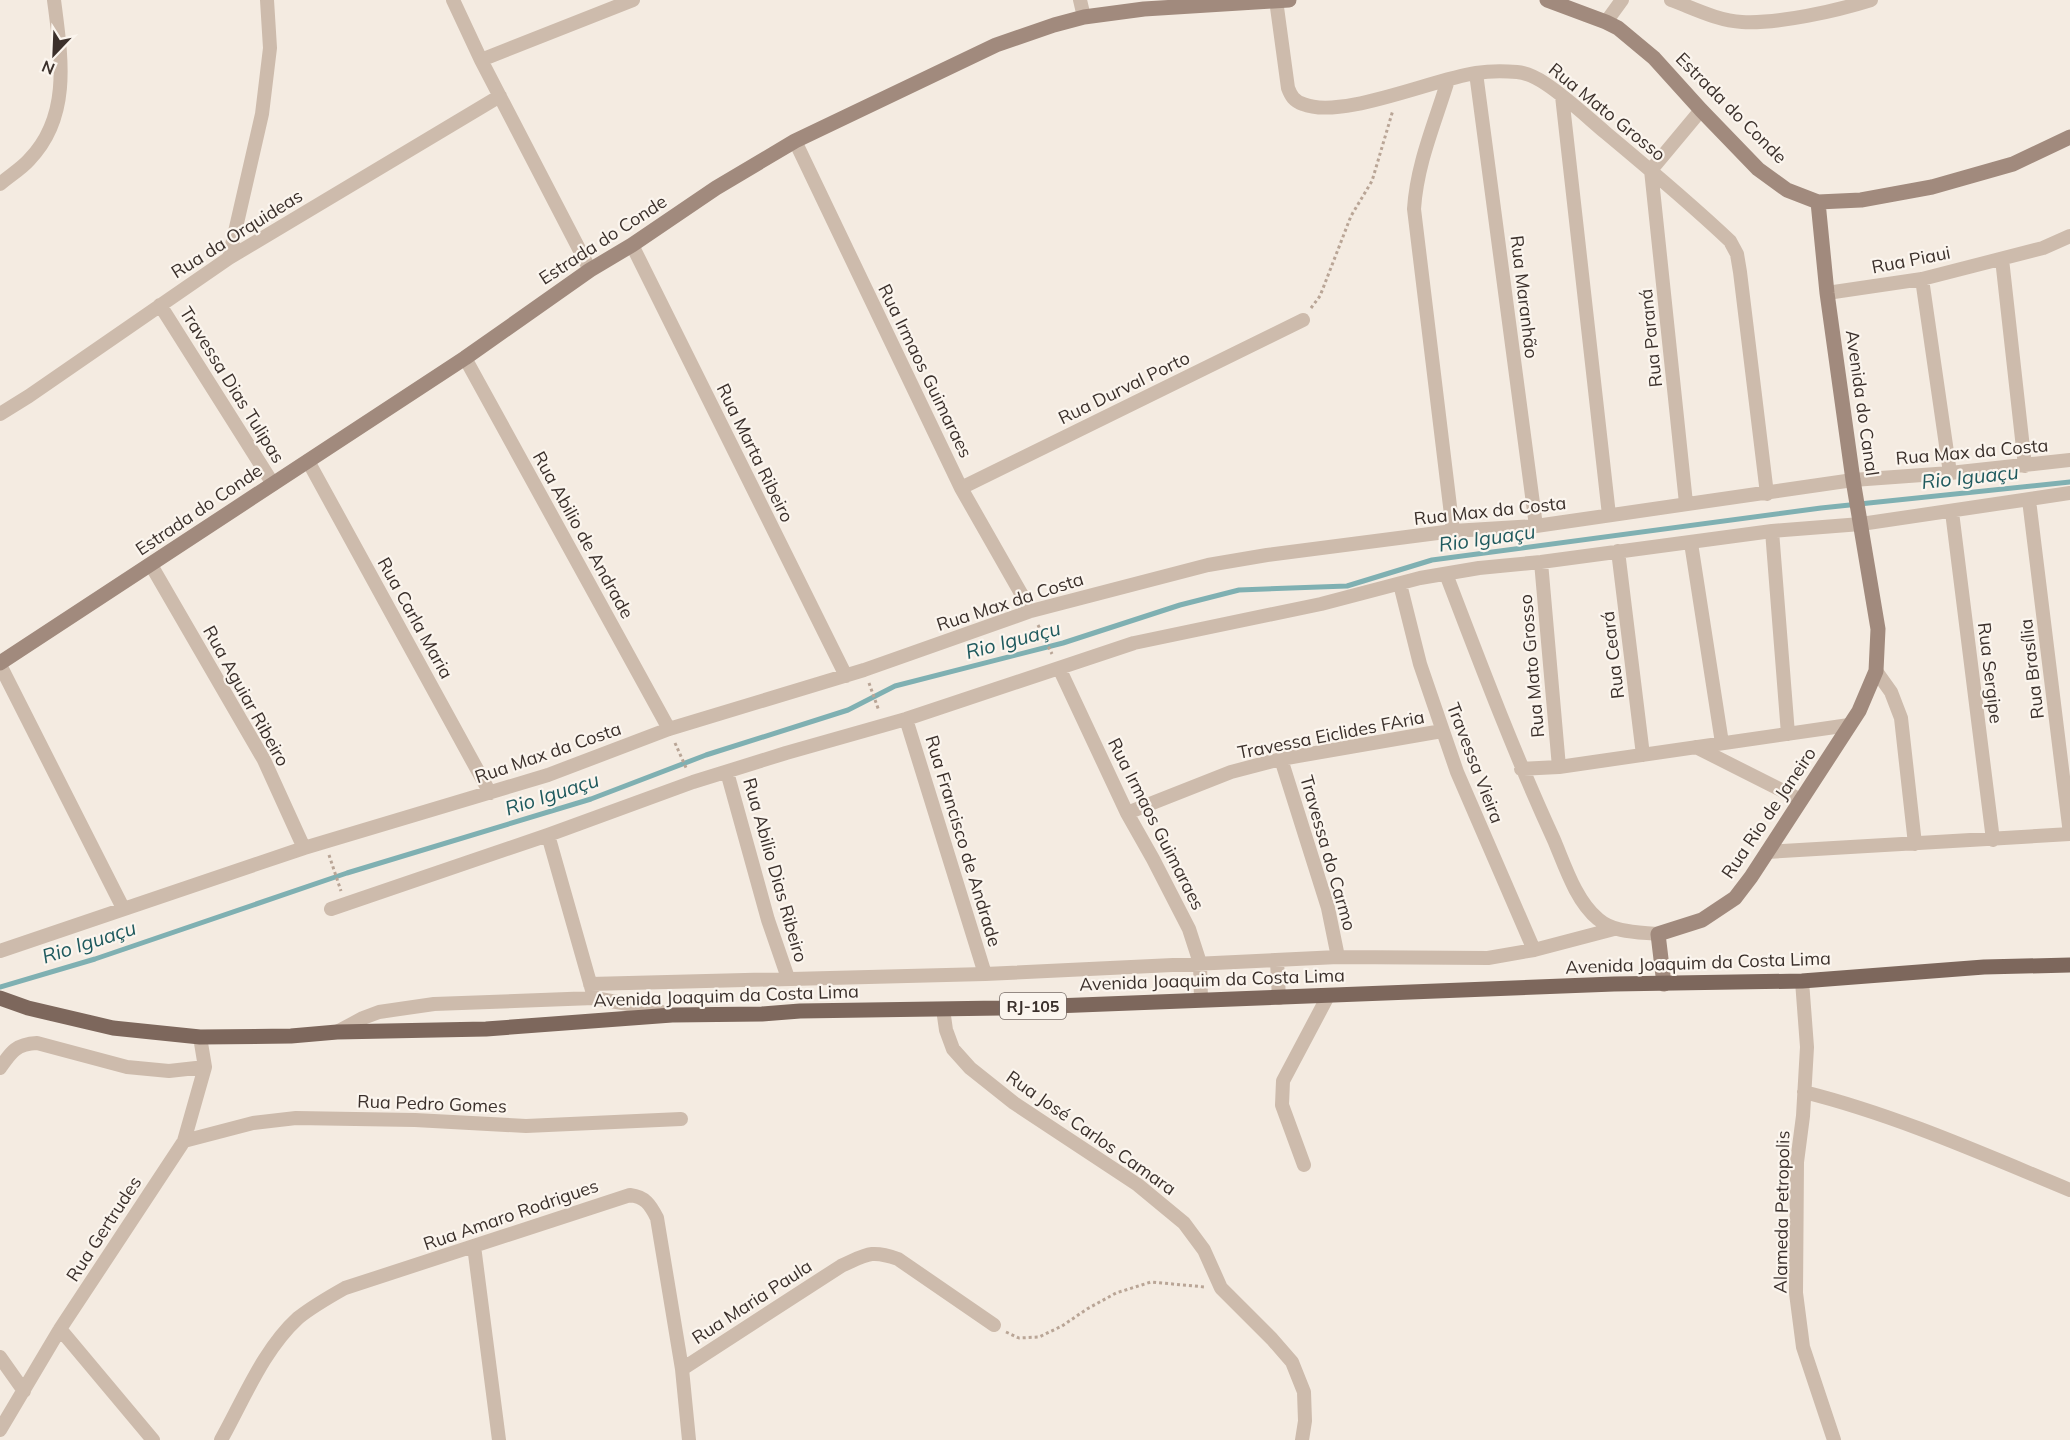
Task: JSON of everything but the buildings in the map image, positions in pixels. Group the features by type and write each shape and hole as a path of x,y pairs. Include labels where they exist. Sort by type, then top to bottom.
{"main road":[{"name":"Avenida Joaquim da Costa Lima","path":"0,998 28,1008 113,1028 200,1037 291,1036 337,1032 486,1029 672,1016 1280,998 1614,984 1802,981 1984,967 2070,965"}],"street":[{"path":"0,184 30,160 45,139 59,106 61,68 54,0"},
{"path":"229,258 262,114 270,48 267,0"},
{"path":"453,0 481,60 590,270"},
{"path":"481,60 597,12 633,0"},
{"path":"1080,0 1084,18"},
{"name":"Estrada do Conde","path":"1547,0 1618,28 1654,58 1758,169 1787,190 1818,202 1861,200 1932,187 2013,164 2070,137"},
{"path":"1606,22 1622,0"},
{"path":"1671,0 1704,13 1741,22 1788,19 1868,0"},
{"name":"Estrada do Conde","path":"0,664 465,358 590,270 632,246 716,188 795,141 996,45 1054,25 1144,9 1280,1"},
{"name":"Rua Mato Grosso","path":"1280,1 1288,88 1291,96 1304,105 1315,108 1337,107 1398,94 1476,73 1529,74 1562,96 1651,170 1730,241 1737,254 1740,272 1767,494"},
{"name":"Rua Maranhão","path":"1476,73 1536,526"},
{"path":"1448,80 1421,161 1414,209 1453,531"},
{"name":"Rua da Orquideas","path":"0,414 229,258 500,96"},
{"path":"1562,96 1609,515"},
{"path":"1651,170 1701,110"},
{"name":"Rua Irmaos Guimaraes","path":"795,141 961,488 1033,615"},
{"name":"Rua Paraná","path":"1651,170 1686,503"},
{"name":"Avenida do Canal","path":"1818,202 1827,293 1861,522"},
{"name":"Rua Piaui","path":"1827,293 1922,279 2043,249 2070,236"},
{"name":"Rua Marta Ribeiro","path":"632,246 846,676"},
{"path":"2002,259 2025,466"},
{"path":"1922,279 1950,473"},
{"name":"Travessa Dias Tulipas","path":"160,305 273,484"},
{"name":"Rua Durval Porto","path":"961,488 1304,320"},
{"name":"Rua Abilio de Andrade","path":"465,358 671,733"},
{"name":"Rua Max da Costa","path":"0,951 304,848 548,775 1033,615 1208,565 1453,531 1536,526 1686,503 2070,460"},
{"name":"Rua Carla Maria","path":"308,461 490,793"},
{"path":"331,909 548,835 693,782 906,719 1058,666 1134,643 1321,604 1420,578 1479,568 1541,562 1772,531 1952,512 2070,493"},
{"name":"Rua Brasília","path":"2029,500 2070,834"},
{"name":"Rua Sergipe","path":"1952,512 1993,840"},
{"name":"Rua Rio de Janeiro","path":"1658,934 1702,920 1735,898 1859,711 1876,671 1878,629 1861,522"},
{"name":"Rua Rio de Janeiro","path":"1772,531 1788,734"},
{"path":"1691,543 1722,744"},
{"name":"Rua Ceará","path":"1618,551 1643,755"},
{"name":"Rua Mato Grosso","path":"1541,562 1558,767"},
{"name":"Rua Aguiar Ribeiro","path":"151,566 264,760 304,848"},
{"path":"1446,574 1521,769 1574,885 1590,912 1600,922 1614,930"},
{"name":"Travessa Vieira","path":"1400,584 1420,664 1442,732 1465,792 1534,950"},
{"path":"0,664 123,908"},
{"name":"Rua Irmaos Guimaraes","path":"1058,666 1126,813 1189,928 1200,963 1201,1000"},
{"path":"1876,671 1891,693 1901,718 1915,844"},
{"name":"Rua Francisco de Andrade","path":"906,719 985,974"},
{"name":"Rua Rio de Janeiro","path":"1521,769 1558,767 1850,725"},
{"name":"Travessa Eiclides FAria","path":"1126,813 1231,772 1281,759 1442,732"},
{"path":"1696,747 1801,800"},
{"name":"Travessa do Carmo","path":"1281,759 1328,908 1338,957"},
{"name":"Rua Abilio Dias Ribeiro","path":"727,772 768,920 788,978"},
{"path":"1767,852 2070,834"},
{"path":"548,835 594,998"},
{"path":"590,984 985,974 1338,957 1488,958 1534,950 1614,930 1658,934 1664,984"},
{"path":"1277,961 1280,998"},
{"name":"Alameda Petropolis","path":"1802,981 1806,1047 1797,1162 1796,1293 1803,1347 1834,1440"},
{"path":"1304,1165 1282,1105 1283,1081 1328,996"},
{"path":"337,1032 379,1012 445,1004 594,998 651,1008 672,1016"},
{"name":"Rua José Carlos Camara","path":"943,1009 946,1030 953,1049 970,1068 1014,1103 1137,1185 1184,1223 1204,1250 1221,1288"},
{"name":"Rua Gertrudes","path":"0,1430 60,1329 184,1141 205,1067 200,1037"},
{"path":"0,1068 18,1046 37,1043 127,1067 169,1071 205,1067"},
{"path":"1804,1092 1894,1119 2070,1190"},
{"name":"Rua Pedro Gomes","path":"184,1141 253,1123 296,1118 415,1120 526,1126 681,1119"},
{"name":"Rua Amaro Rodrigues","path":"221,1440 279,1340 298,1319 320,1301 345,1288 615,1198 630,1195 642,1197 651,1205 657,1218 682,1369 689,1440"},
{"path":"474,1246 499,1440"},
{"name":"Rua Maria Paula","path":"682,1369 841,1266 869,1253 881,1253 898,1260 993,1325"},
{"path":"1221,1288 1292,1362 1304,1392 1305,1422 1302,1440"},
{"path":"60,1329 153,1440"},
{"path":"0,1357 24,1391"}],"path":[{"path":"1304,320 1320,296 1351,216 1372,181 1398,94"},
{"path":"1033,615 1058,666"},
{"path":"867,679 881,718"},
{"path":"671,733 689,774"},
{"path":"329,854 343,895"},
{"path":"993,1325 1019,1338 1039,1337 1062,1326 1116,1293 1151,1282 1221,1288"}],"waterway":[{"name":"Rio Iguaçu","path":"0,987 95,959 347,873 591,799 706,755 848,710 895,686 1063,643 1180,605 1239,590 1347,586 1432,560 1821,508 2070,482"}]}
